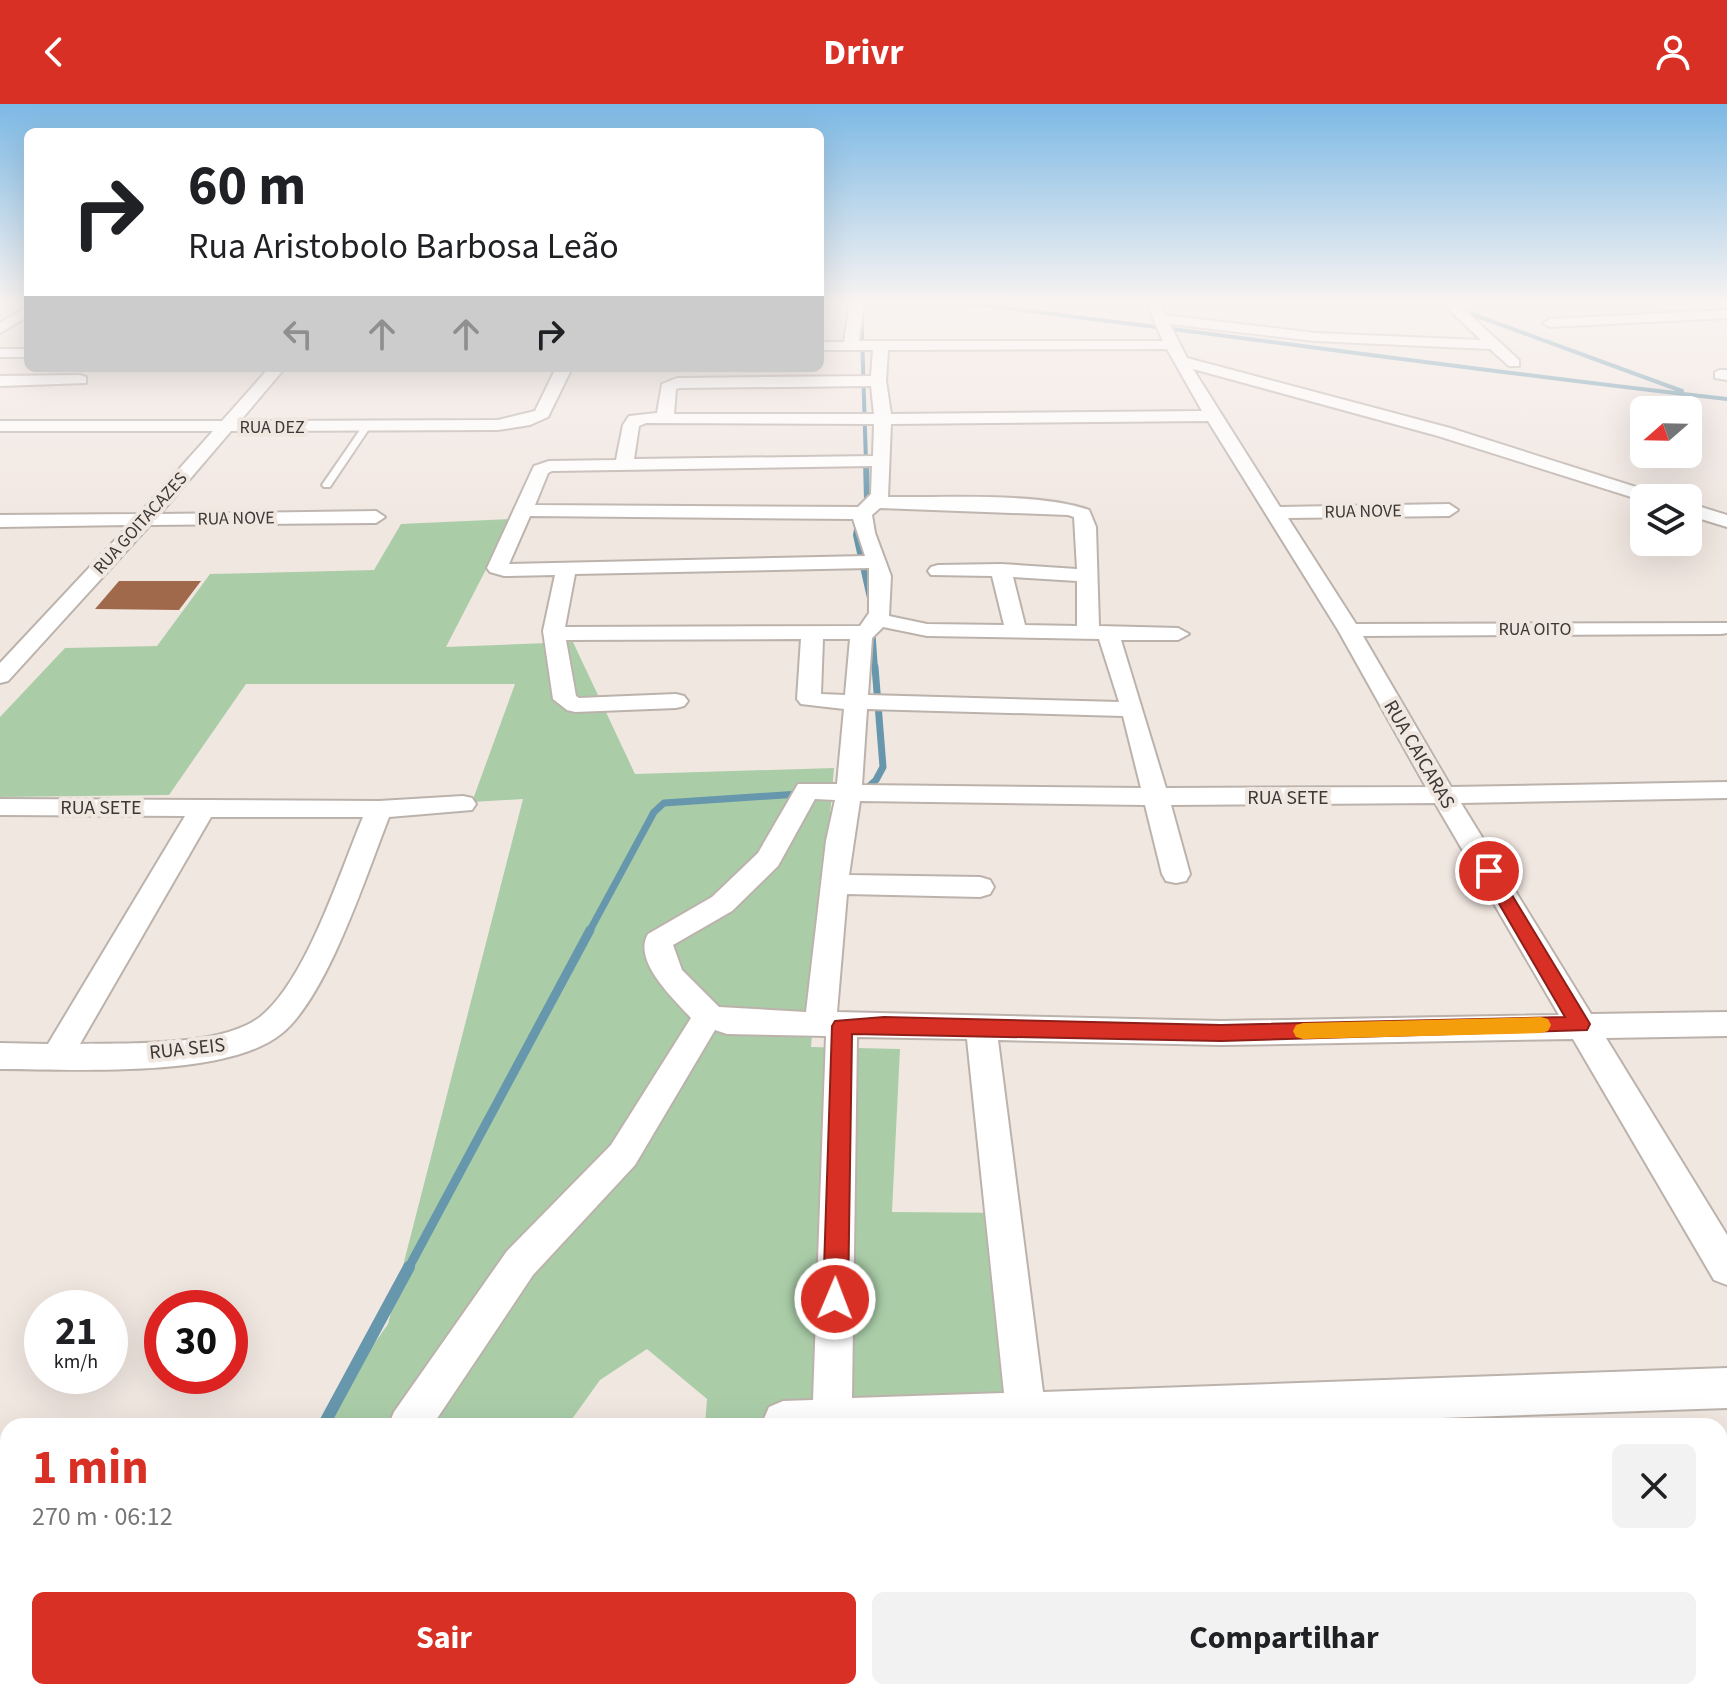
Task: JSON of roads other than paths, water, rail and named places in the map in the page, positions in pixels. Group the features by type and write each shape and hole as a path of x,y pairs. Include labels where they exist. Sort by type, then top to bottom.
{"street":[{"name":"RUA GOITACAZES","path":"0,676 145,519 269,376"},
{"name":"RUA DEZ","path":"0,426 498,425 524,421 542,414 560,376"},
{"path":"832,1418 831,1025 825,978 839,841 849,793 855,702 882,585 877,562 863,536 869,507 880,494 883,417 878,376"},
{"name":"RUA CAICARAS","path":"1191,376 1213,416 1349,630 1443,795 1727,1268"},
{"path":"1285,376 1444,432 1630,491"},
{"path":"0,381 80,380"},
{"path":"665,418 668,387 677,383 878,381"},
{"path":"624,464 633,421 665,418 1213,416"},
{"path":"877,562 497,568 540,470 559,464 883,461"},
{"path":"523,510 1030,506 1079,512 1086,527 1085,576 1099,635 1133,709 1176,874"},
{"name":"RUA NOVE","path":"1276,513 1449,510"},
{"path":"1702,513 1727,521"},
{"name":"RUA NOVE","path":"0,521 376,517"},
{"path":"566,569 554,631 565,699 575,705 676,701"},
{"path":"938,571 1001,570 1085,576"},
{"path":"1001,570 1016,632"},
{"path":"554,631 562,634 812,632 871,626 1099,635 1178,634"},
{"name":"RUA OITO","path":"1349,630 1721,628"},
{"path":"812,632 809,699 1133,709"},
{"path":"0,641 31,640"},
{"name":"RUA SETE","path":"708,1016 670,976 658,949 658,941 722,904 768,859 807,790 1285,798 1727,790"},
{"name":"RUA SETE","path":"0,807 379,809 463,804"},
{"path":"57,1056 203,808"},
{"name":"RUA SEIS","path":"0,1056 200,1051 236,1043 273,1024 304,985 379,809"},
{"path":"834,884 980,887"},
{"path":"413,1418 520,1263 623,1155 708,1016 727,1022 1221,1033 1580,1024 1727,1024"},
{"path":"981,1027 1026,1413"},
{"path":"887,1418 1727,1388"}],"lane":[{"path":"327,485 367,426"}],"waterway":[{"path":"863,376 866,463"},
{"path":"1538,376 1727,399"},
{"path":"1642,376 1682,391"},
{"path":"866,461 867,501 860,513 856,535 870,598"},
{"path":"872,627 875,669"},
{"path":"865,790 876,780 883,767 875,667"},
{"path":"589,932 654,812 664,803 799,794"},
{"path":"408,1269 590,930"},
{"path":"327,1418 409,1267"}]}
